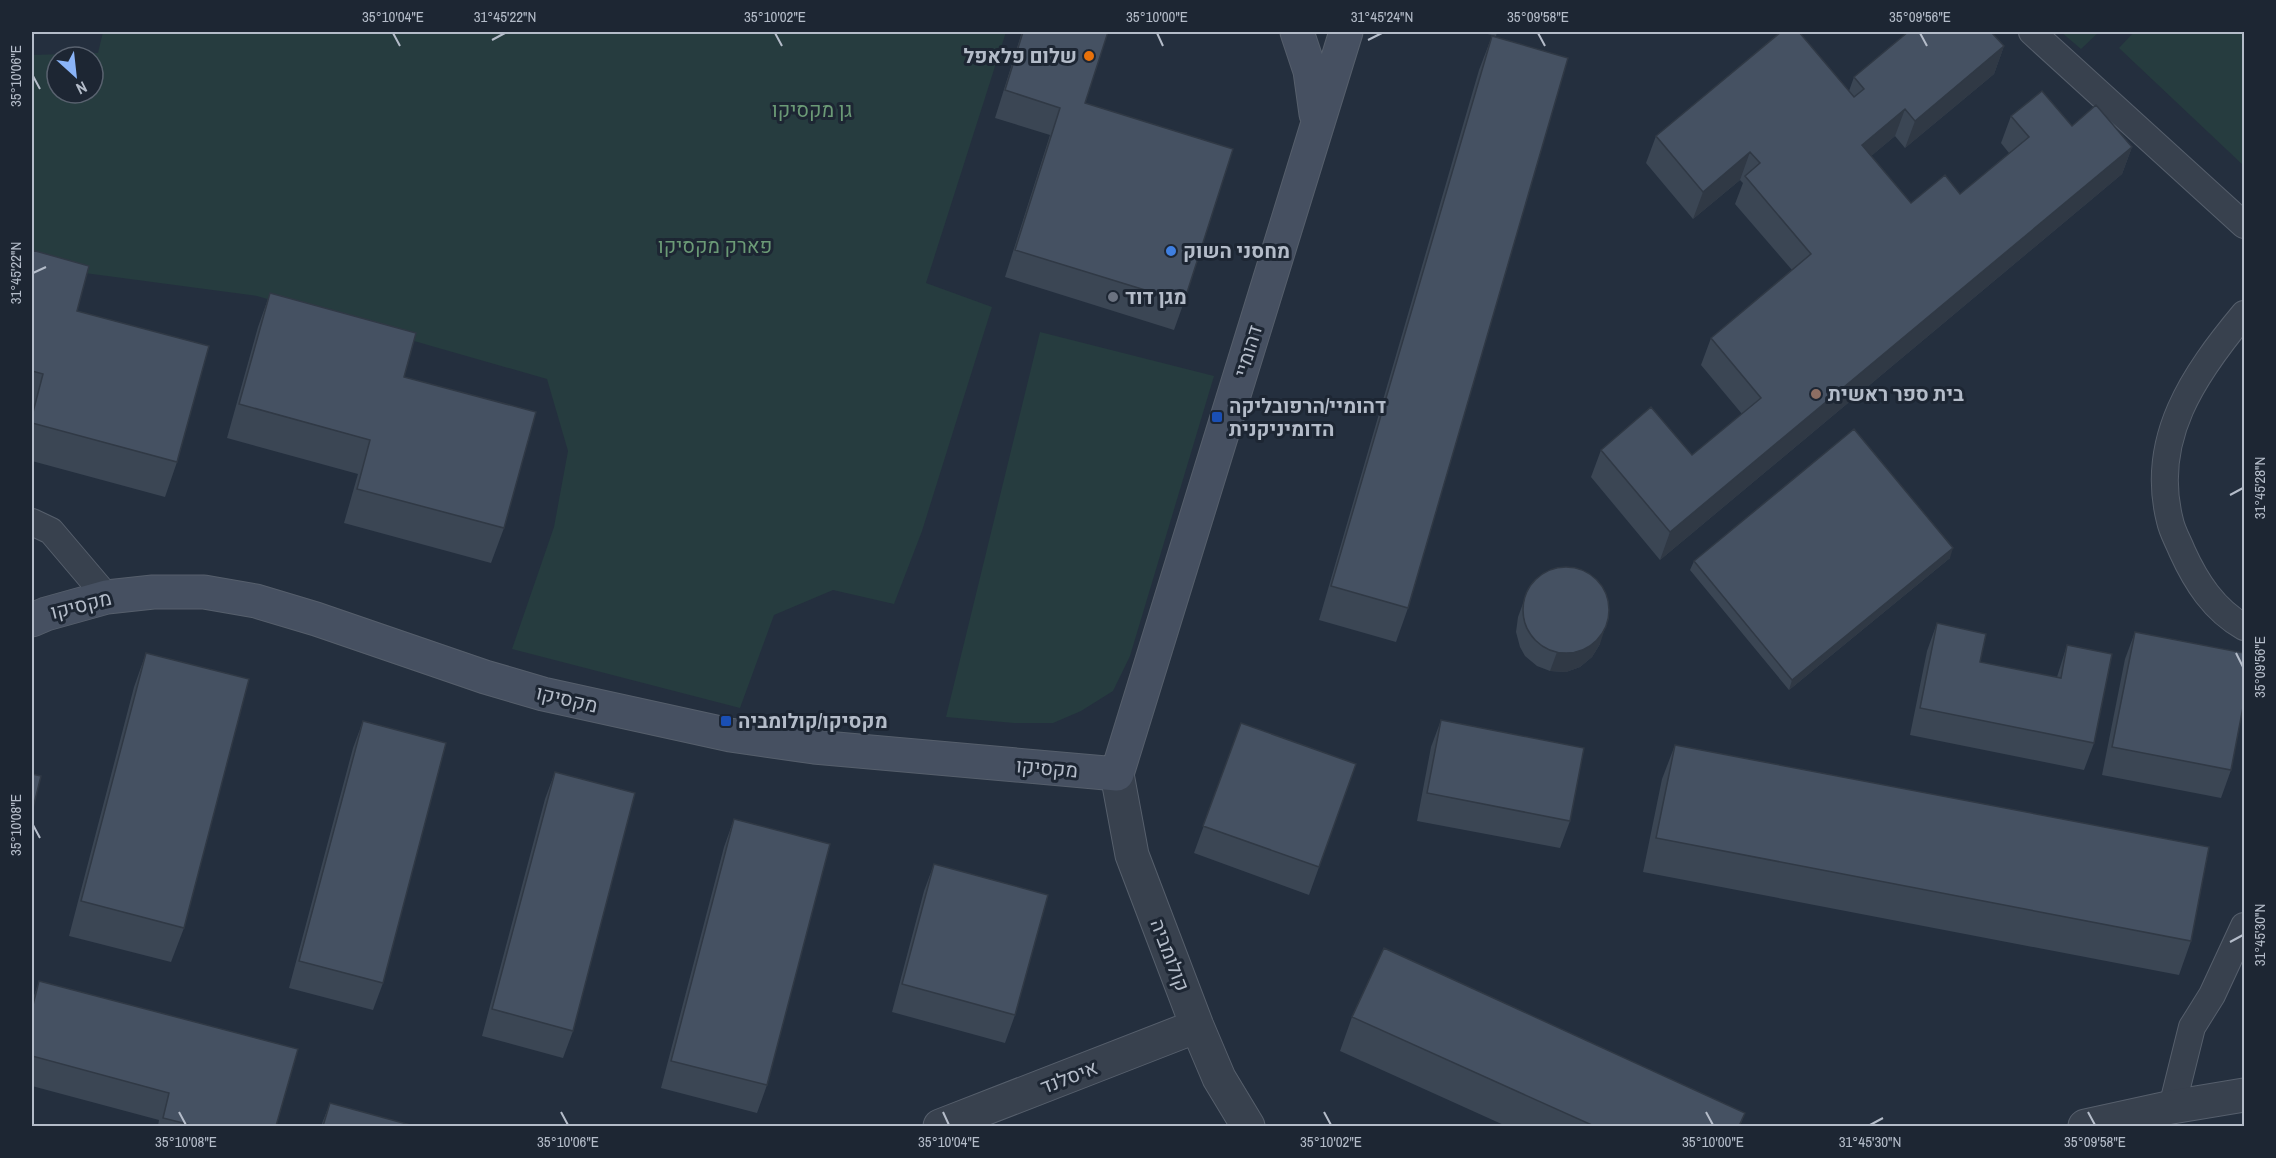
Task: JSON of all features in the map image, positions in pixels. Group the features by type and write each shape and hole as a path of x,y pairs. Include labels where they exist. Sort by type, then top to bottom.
{"street":[{"path":"1298,32 1310,72 1318,125"},
{"name":"דהומיי","path":"1117,774 1346,32"},
{"name":"מקסיקו","path":"32,620 45,614 107,597 153,592 204,592 256,601 316,619 535,692 730,735 814,747 1117,774"},
{"name":"קולומביה","path":"1117,774 1132,855 1197,1026 1220,1078 1248,1126"},
{"name":"איסלנד","path":"940,1126 1197,1026"},
{"path":"2085,1126 2172,1107 2244,1095"}],"lane":[{"path":"2032,32 2244,225"},
{"path":"2244,314 2208,360 2189,389 2176,416 2168,443 2165,478 2165,497 2170,523 2188,565 2206,594 2227,617 2244,627"},
{"path":"32,522 51,531 107,597"},
{"path":"2172,1107 2192,1027 2212,994 2244,926"}],"green space":[{"name":"פארק מקסיקו","path":"103,32 1006,32 926,283 992,307 922,531 894,604 833,590 774,615 740,708 512,649 554,527 568,451 547,379 257,296 32,266 32,55 45,55 45,105 105,105 105,45 100,45"},
{"path":"2061,32 2099,32 2081,49"},
{"path":"2134,32 2244,32 2244,166 2119,48"},
{"path":"1040,332 1214,376 1130,656 1113,691 1081,711 1053,723 1014,723 946,717"}],"building":[{"path":"1023,32 1108,32 1085,103 1233,149 1184,302 1015,250 1060,108 1005,90"},
{"path":"1781,32 1799,32 1854,97 1864,89 1854,77 1908,32 1991,32 2004,46 1915,121 1905,109 1862,145 1911,203 1945,175 1960,194 2029,137 2011,116 2042,91 2072,126 2096,105 2132,147 1670,532 1601,450 1651,407 1692,455 1761,398 1711,338 1811,254 1745,176 1760,163 1750,152 1703,192 1656,136"},
{"path":"1492,36 1568,58 1408,608 1331,586"},
{"path":"32,250 89,266 77,311 209,346 177,462 32,423 43,374 32,371"},
{"path":"270,293 416,333 404,377 536,412 504,528 357,489 370,440 239,404"},
{"path":"1854,429 1953,548 1792,680 1694,561"},
{"path":"1566,567 1582,571 1596,580 1605,594 1609,610 1605,626 1596,640 1582,649 1566,653 1550,649 1536,640 1527,626 1523,610 1527,594 1536,580 1550,571"},
{"path":"1937,623 1986,634 1980,662 2061,678 2067,645 2112,654 2094,743 1920,708"},
{"path":"2135,632 2244,653 2244,702 2231,770 2112,747"},
{"path":"146,653 249,679 184,928 81,901"},
{"path":"1441,720 1584,748 1570,821 1427,793"},
{"path":"363,721 446,743 383,983 299,961"},
{"path":"1241,723 1356,764 1319,867 1203,826"},
{"path":"1675,745 2209,847 2191,941 1656,838"},
{"path":"555,772 635,793 573,1031 492,1009"},
{"path":"32,774 41,776 32,812"},
{"path":"734,819 830,844 767,1085 671,1061"},
{"path":"934,864 1048,895 1015,1015 902,984"},
{"path":"1384,948 1745,1113 1739,1126 1594,1126 1352,1017"},
{"path":"39,981 298,1049 276,1126 195,1126 163,1118 169,1093 32,1056 32,1009"},
{"path":"330,1103 414,1126 323,1126"}],"place":[{"name":"שלום פלאפל","path":"1089,56"},
{"name":"מחסני השוק","path":"1171,251"},
{"name":"מגן דוד","path":"1113,297"},
{"name":"בית ספר ראשית","path":"1816,394"},
{"name":"דהומיי/הרפובליקה הדומיניקנית","path":"1217,417"},
{"name":"מקסיקו/קולומביה","path":"726,721"}],"park label":[{"name":"גן מקסיקו","path":"812,110"}]}
